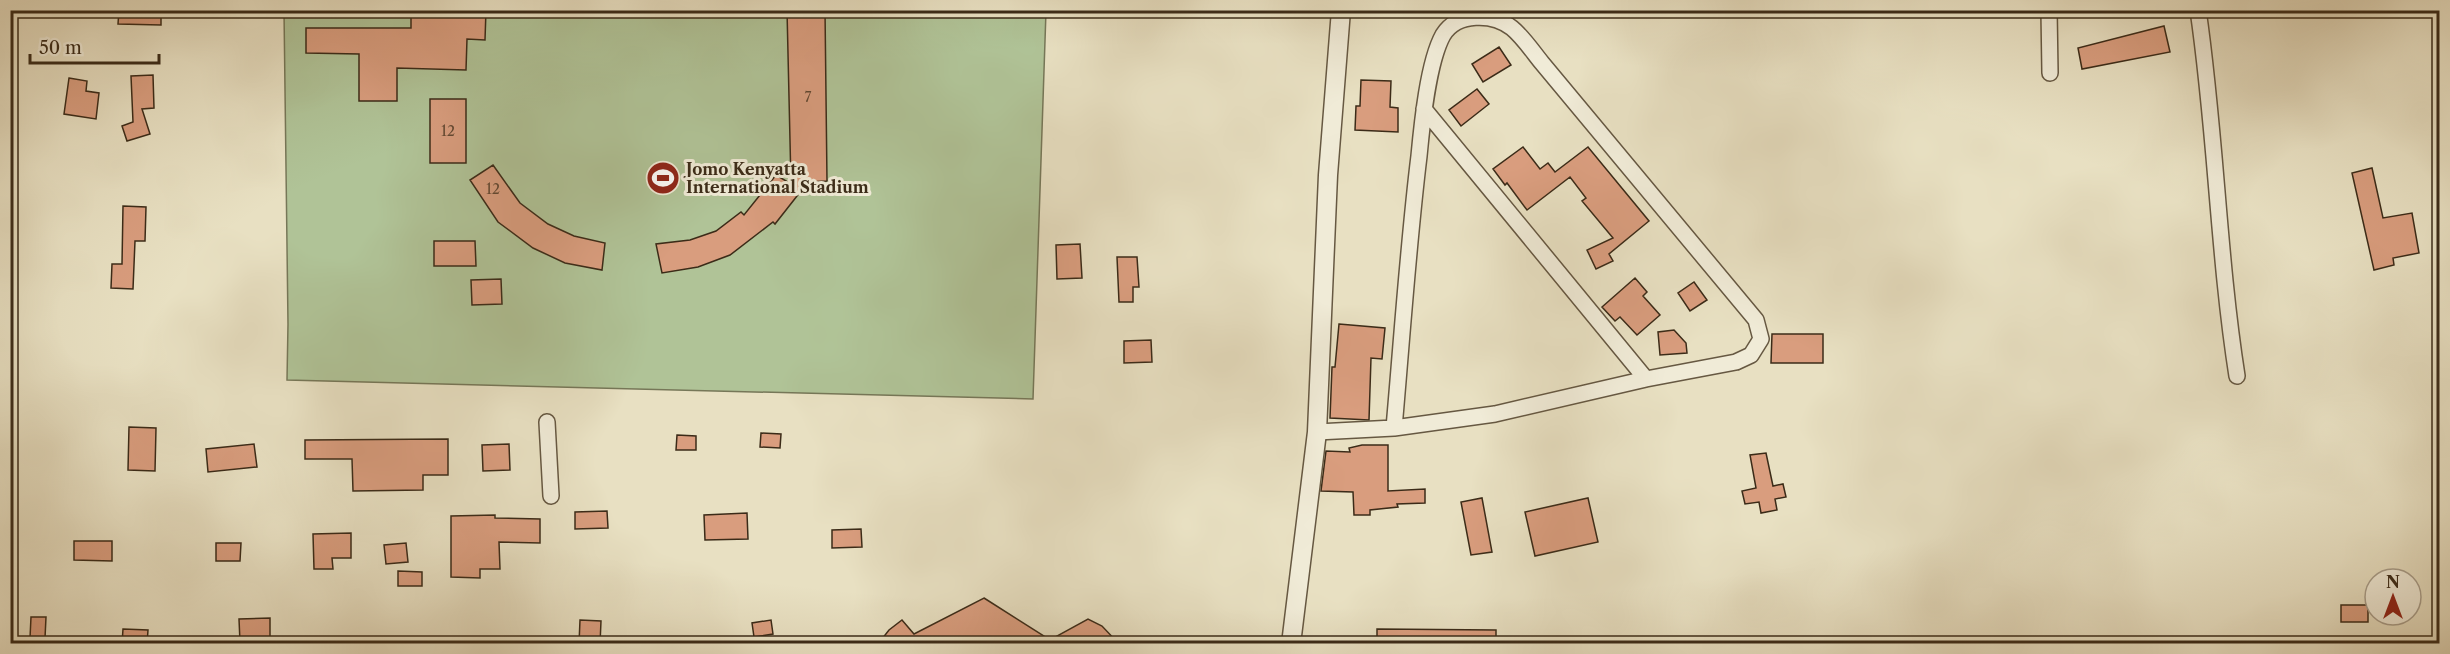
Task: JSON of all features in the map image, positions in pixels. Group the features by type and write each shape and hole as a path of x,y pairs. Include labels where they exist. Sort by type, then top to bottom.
{"street":[{"path":"1291,644 1317,432 1328,175 1341,10"},
{"path":"2049,10 2050,73"},
{"path":"2198,10 2209,84 2227,312 2237,376"},
{"path":"1317,432 1394,428 1495,414 1646,379 1736,362 1751,355 1761,339 1756,320 1511,27 1484,16 1463,19 1444,34 1435,60 1424,110 1394,428"},
{"path":"1424,110 1646,379"},
{"path":"547,422 551,496"}],"green space":[{"name":"Jomo Kenyatta International Stadium","path":"284,11 1046,11 1033,399 287,380"}],"building":[{"path":"119,10 161,10 161,25 118,24"},
{"path":"411,10 486,10 485,40 467,39 466,70 397,68 397,101 359,101 359,54 306,53 306,28 411,28"},
{"path":"787,10 825,10 827,181 808,182 775,224 773,222 730,255 698,267 662,273 656,244 690,240 716,231 741,212 744,215 776,175 791,184"},
{"path":"2164,26 2170,52 2082,69 2078,48"},
{"path":"1499,47 1511,65 1483,82 1472,64"},
{"path":"153,75 154,108 142,109 150,134 127,141 122,126 133,122 131,76"},
{"path":"69,78 87,81 86,91 99,93 96,119 64,114"},
{"path":"1361,80 1391,81 1390,107 1398,108 1398,132 1355,130 1356,106 1360,106"},
{"path":"1477,89 1489,104 1461,126 1449,110"},
{"path":"430,99 466,99 466,163 430,163"},
{"path":"1523,147 1540,169 1548,163 1555,172 1588,147 1649,221 1609,254 1613,261 1596,269 1587,250 1613,238 1582,201 1586,198 1570,177 1527,210 1507,183 1505,185 1493,169"},
{"path":"493,165 520,203 548,224 574,236 605,243 602,270 565,263 533,248 498,222 470,180"},
{"path":"2372,168 2383,218 2412,213 2419,253 2393,258 2394,265 2374,270 2352,173"},
{"path":"123,206 146,207 145,241 135,241 133,289 111,288 112,264 122,264"},
{"path":"434,241 475,241 476,266 434,266"},
{"path":"1080,244 1082,278 1057,279 1056,245"},
{"path":"1117,257 1137,257 1139,287 1133,287 1133,302 1119,302"},
{"path":"1635,278 1647,292 1643,296 1660,315 1637,335 1620,317 1615,321 1602,307"},
{"path":"501,279 502,304 472,305 471,280"},
{"path":"1694,282 1707,300 1690,311 1678,293"},
{"path":"1339,324 1385,328 1382,359 1371,358 1369,420 1330,418 1332,367 1335,367"},
{"path":"1674,330 1686,343 1687,353 1660,355 1658,332"},
{"path":"1772,334 1823,334 1823,363 1771,363"},
{"path":"1151,340 1152,362 1124,363 1124,341"},
{"path":"129,427 156,428 155,471 128,470"},
{"path":"761,433 781,434 780,448 760,447"},
{"path":"677,435 696,436 696,450 676,450"},
{"path":"448,439 448,475 423,475 423,490 353,491 352,459 305,459 305,440"},
{"path":"254,444 257,467 208,472 206,449"},
{"path":"509,444 510,470 483,471 482,445"},
{"path":"1362,445 1388,445 1388,491 1425,489 1425,503 1397,504 1398,507 1370,510 1370,515 1354,515 1353,492 1321,491 1326,451 1350,452 1349,448"},
{"path":"1766,453 1773,486 1783,484 1786,497 1775,499 1777,510 1761,513 1759,502 1745,504 1742,491 1756,488 1750,455"},
{"path":"1482,498 1492,552 1471,555 1461,502"},
{"path":"1588,498 1598,542 1535,556 1525,512"},
{"path":"607,511 608,528 575,529 575,512"},
{"path":"747,513 748,539 705,540 704,515"},
{"path":"495,515 495,518 540,519 540,543 499,542 500,569 480,569 480,578 451,577 451,516"},
{"path":"861,529 862,547 832,548 832,530"},
{"path":"351,533 351,558 332,558 333,569 314,569 313,534"},
{"path":"74,541 112,541 112,561 74,560"},
{"path":"216,543 241,543 240,561 216,561"},
{"path":"406,543 408,562 386,564 384,545"},
{"path":"398,571 422,572 422,586 398,586"},
{"path":"984,598 1050,640 1088,619 1102,626 1119,644 878,644 889,630 902,620 914,634"},
{"path":"2341,605 2363,605 2363,622 2341,622"},
{"path":"31,617 46,617 45,638 30,638"},
{"path":"270,618 270,641 240,642 239,619"},
{"path":"580,620 601,621 600,644 579,644"},
{"path":"771,620 773,634 754,637 752,623"},
{"path":"123,629 148,630 147,644 122,644"},
{"path":"1377,629 1496,630 1496,644 1377,644"}],"place":[{"name":"Jomo Kenyatta International Stadium","path":"663,178"}]}
